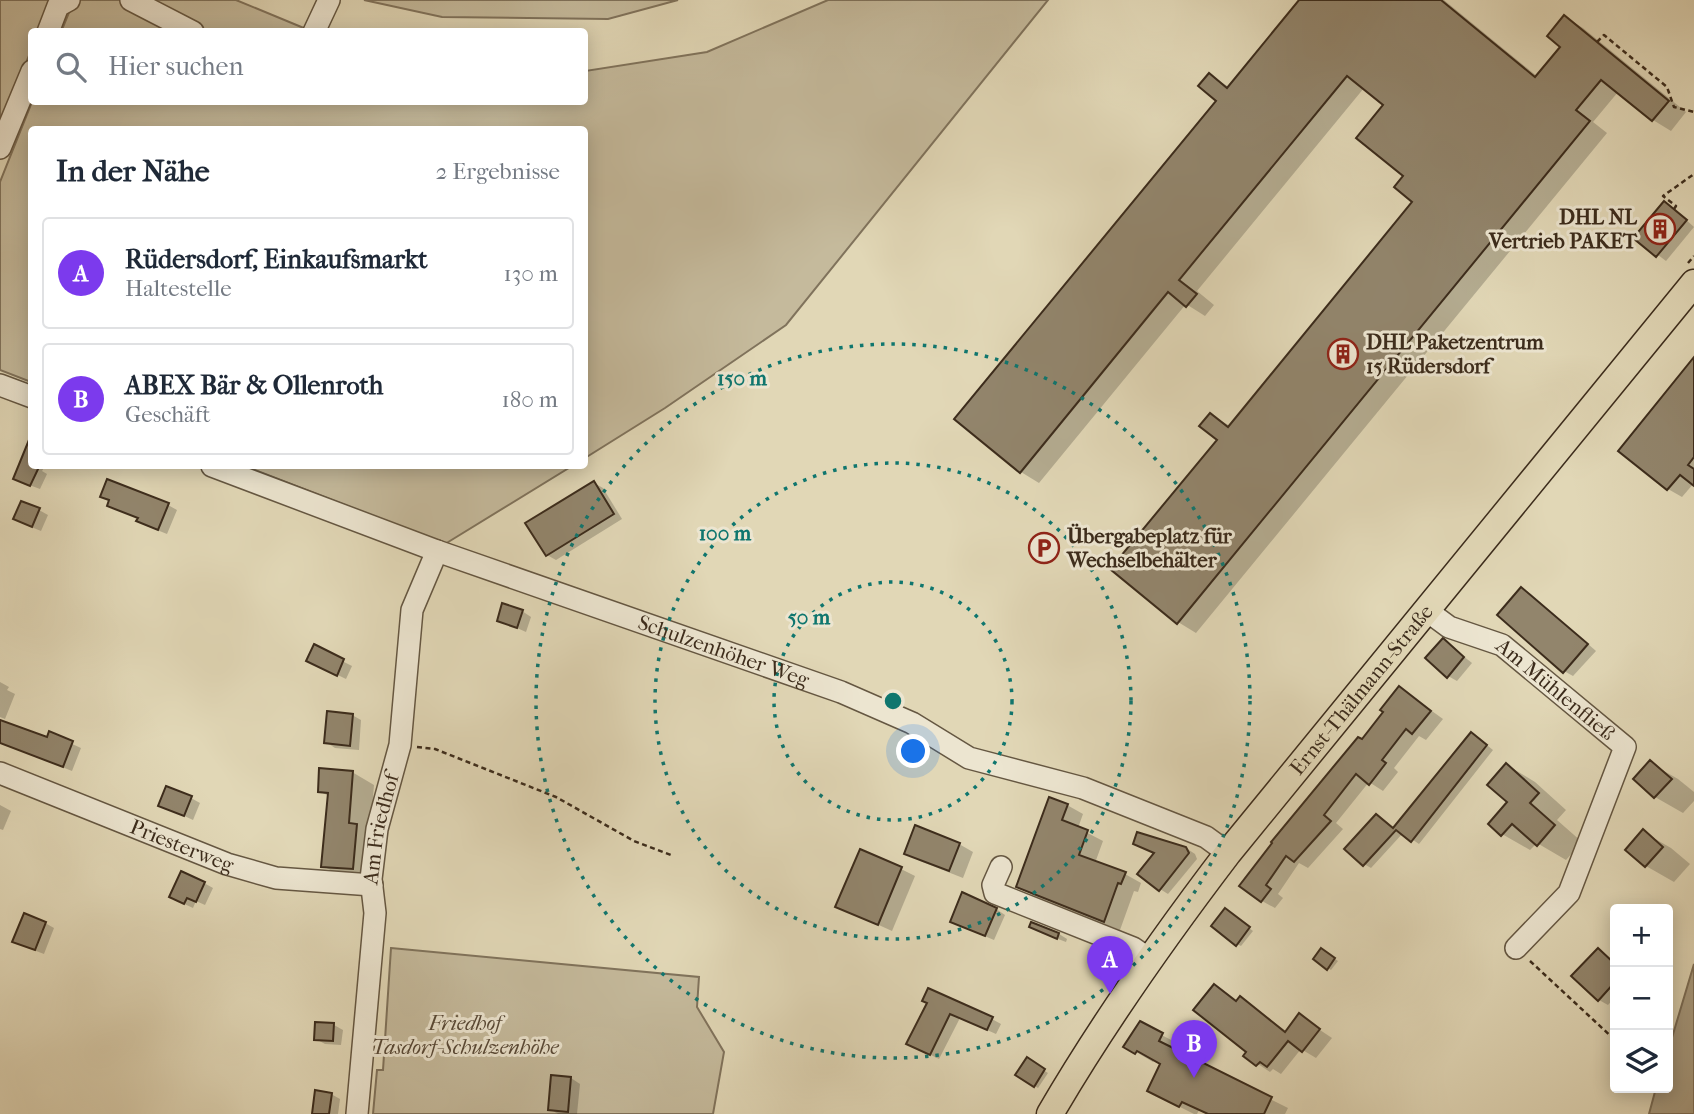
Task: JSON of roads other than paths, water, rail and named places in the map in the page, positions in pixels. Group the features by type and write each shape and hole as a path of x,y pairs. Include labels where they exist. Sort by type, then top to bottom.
{"main road":[{"name":"Ernst-Thälmann-Straße","path":"1050,1114 1077,1067 1149,959 1228,853 1414,616 1694,284"}],"street":[{"path":"50,28 58,6 69,0"},
{"path":"131,0 185,28"},
{"path":"316,28 329,0"},
{"path":"0,148 28,81"},
{"path":"0,385 28,396"},
{"name":"Schulzenhöher Weg","path":"220,469 437,551 841,692 912,723 969,758 1083,788 1206,837 1228,853"},
{"name":"Am Friedhof","path":"357,1114 375,913 372,885 377,829 400,745 412,610 437,551"},
{"name":"Am Mühlenfließ","path":"1414,616 1502,645 1625,747 1569,893 1516,948"},
{"name":"Priesterweg","path":"0,773 227,864 276,878 372,885"},
{"path":"1002,867 993,886 995,893 1133,948 1149,959"}],"place":[{"name":"DHL NL Vertrieb PAKET","path":"1660,229"},
{"name":"DHL Paketzentrum 15 Rüdersdorf","path":"1343,354"},
{"name":"Übergabeplatz für Wechselbehälter","path":"1044,548"},
{"name":"Rüdersdorf, Einkaufsmarkt","path":"1110,994"},
{"name":"ABEX Bär & Ollenroth","path":"1194,1078"}],"park label":[{"name":"Friedhof Tasdorf-Schulzenhöhe","path":"465,1035"}]}
